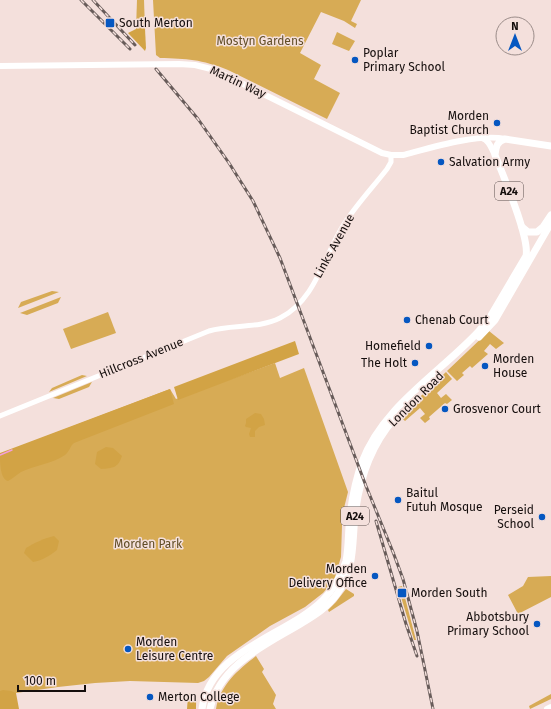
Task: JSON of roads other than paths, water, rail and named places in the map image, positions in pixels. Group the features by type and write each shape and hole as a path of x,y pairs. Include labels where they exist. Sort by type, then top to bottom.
{"highway":[{"path":"496,155 496,147 498,143 504,139 551,146"},
{"name":"A24","path":"496,155 522,226"},
{"path":"522,226 528,232 537,232 543,227 551,215"},
{"name":"London Road","path":"210,709 218,688 234,667 254,652 321,611 337,595 348,574 352,560 357,499 366,464 373,449 398,413 492,324 551,223"},
{"name":"London Road","path":"202,709 204,699 212,682 234,658 316,606 334,587 343,571 346,561 353,498 362,463 370,445 395,410 470,341 485,324 526,256 527,247 522,226"}],"main road":[{"name":"Martin Way","path":"0,66 179,64 205,67 231,77 382,153 391,155"},
{"path":"391,155 400,155 482,138 504,139"},
{"path":"482,138 488,141 496,155"},
{"path":"547,709 551,707"}],"street":[{"name":"Links Avenue","path":"286,314 298,304 311,287 341,228 356,207 388,169 391,155"},
{"name":"Hillcross Avenue","path":"0,416 209,331 229,326 268,322 286,314"}],"waterway":[{"path":"0,455 12,450"}],"railway":[{"path":"81,0 130,49"},
{"path":"93,0 135,45"},
{"path":"156,69 198,119 229,163 253,201 280,258 366,486 403,579 417,631 433,709"},
{"path":"376,521 406,624 417,656"}],"place":[{"name":"South Merton","path":"110,23"},
{"name":"Poplar Primary School","path":"355,60"},
{"name":"Morden Baptist Church","path":"497,123"},
{"name":"Salvation Army","path":"441,162"},
{"name":"Chenab Court","path":"407,320"},
{"name":"Homefield","path":"429,346"},
{"name":"The Holt","path":"415,363"},
{"name":"Morden House","path":"485,366"},
{"name":"Grosvenor Court","path":"445,409"},
{"name":"Baitul Futuh Mosque","path":"398,500"},
{"name":"Perseid School","path":"542,517"},
{"name":"Morden Delivery Office","path":"375,576"},
{"name":"Morden South","path":"402,593"},
{"name":"Abbotsbury Primary School","path":"537,624"},
{"name":"Morden Leisure Centre","path":"128,649"},
{"name":"Merton College","path":"150,697"}],"park label":[{"name":"Mostyn Gardens","path":"260,41"},
{"name":"Morden Park","path":"148,544"}]}
